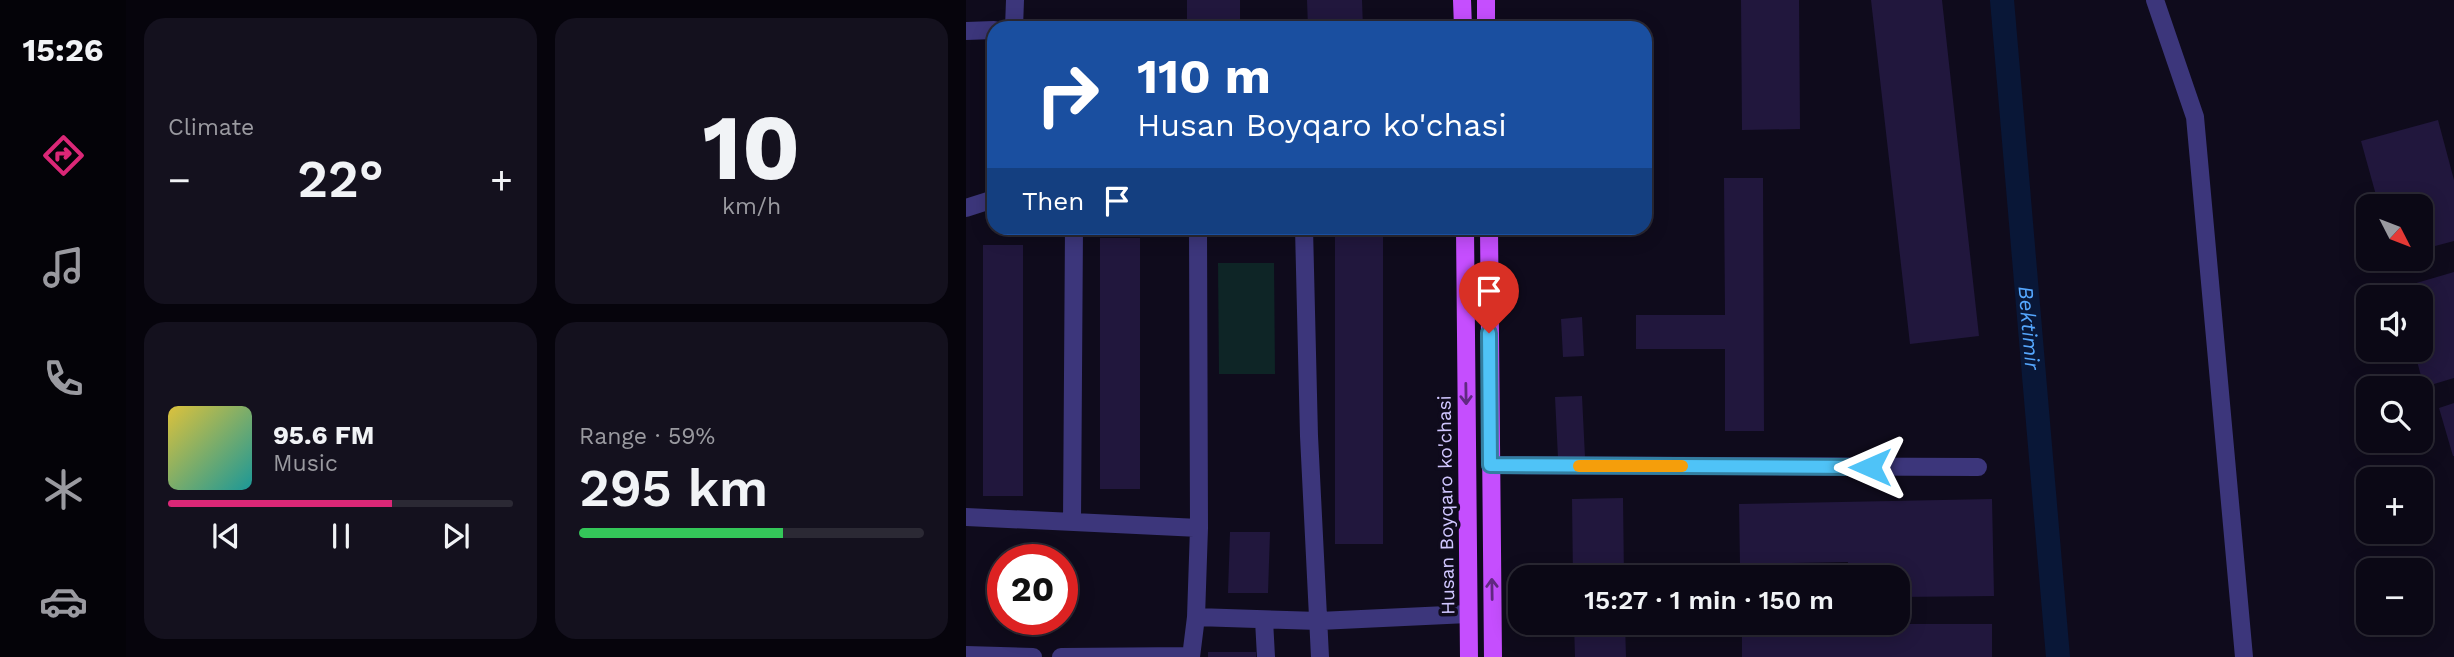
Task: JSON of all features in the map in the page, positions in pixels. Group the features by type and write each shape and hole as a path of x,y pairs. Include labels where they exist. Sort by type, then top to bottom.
{"main road":[{"path":"1462,0 1463,21"},
{"path":"1486,0 1486,21"},
{"name":"Husan Boyqaro ko'chasi","path":"1465,235 1469,657"},
{"path":"1489,235 1493,657"}],"street":[{"path":"1014,21 1015,0"},
{"path":"2155,0 2195,117 2244,657"},
{"path":"966,31 987,30"},
{"path":"966,208 987,201"},
{"path":"1072,521 1074,235"},
{"path":"1061,657 1191,657 1196,617 1199,527 1198,235"},
{"path":"1304,235 1309,436 1320,657"},
{"path":"1490,465 1978,467"},
{"path":"966,517 1199,527"},
{"path":"1196,617 1319,621 1468,614"},
{"path":"1264,620 1266,657"},
{"path":"966,655 1033,657"}],"green space":[{"path":"1218,263 1274,263 1275,374 1219,374"}],"building":[{"path":"1187,0 1240,0 1240,21 1187,21"},
{"path":"1307,0 1362,0 1363,21 1308,21"},
{"path":"1741,0 1799,0 1800,129 1742,130"},
{"path":"1871,0 1942,0 1979,336 1910,344"},
{"path":"2438,120 2454,180 2454,241 2433,247 2433,194 2376,194 2361,141"},
{"path":"1724,178 1763,178 1764,431 1725,431 1725,349 1636,349 1636,315 1725,315"},
{"path":"1335,235 1383,235 1383,544 1335,544"},
{"path":"1100,238 1140,238 1140,489 1100,489"},
{"path":"983,245 1023,245 1023,496 983,496"},
{"path":"2454,272 2454,378 2433,384 2433,376 2421,376 2417,362 2433,362 2433,285 2410,285"},
{"path":"1582,317 1584,356 1563,357 1561,319"},
{"path":"1582,396 1585,457 1558,458 1555,397"},
{"path":"2454,403 2454,456 2453,456 2439,408"},
{"path":"1623,498 1624,565 1573,565 1572,499"},
{"path":"1992,499 1994,596 1910,597 1910,565 1848,565 1848,562 1740,564 1739,504"},
{"path":"1230,532 1270,532 1268,593 1228,593"},
{"path":"1910,624 1992,624 1992,657 1742,657 1742,635 1910,635"},
{"path":"1574,635 1625,635 1626,657 1575,657"},
{"path":"1208,652 1256,652 1256,657 1208,657"}],"waterway":[{"name":"Bektimir","path":"2002,0 2058,657"}],"slow traffic":[{"path":"1579,466 1682,466"}],"route":[{"path":"1489,333 1490,465 1870,467"}]}
